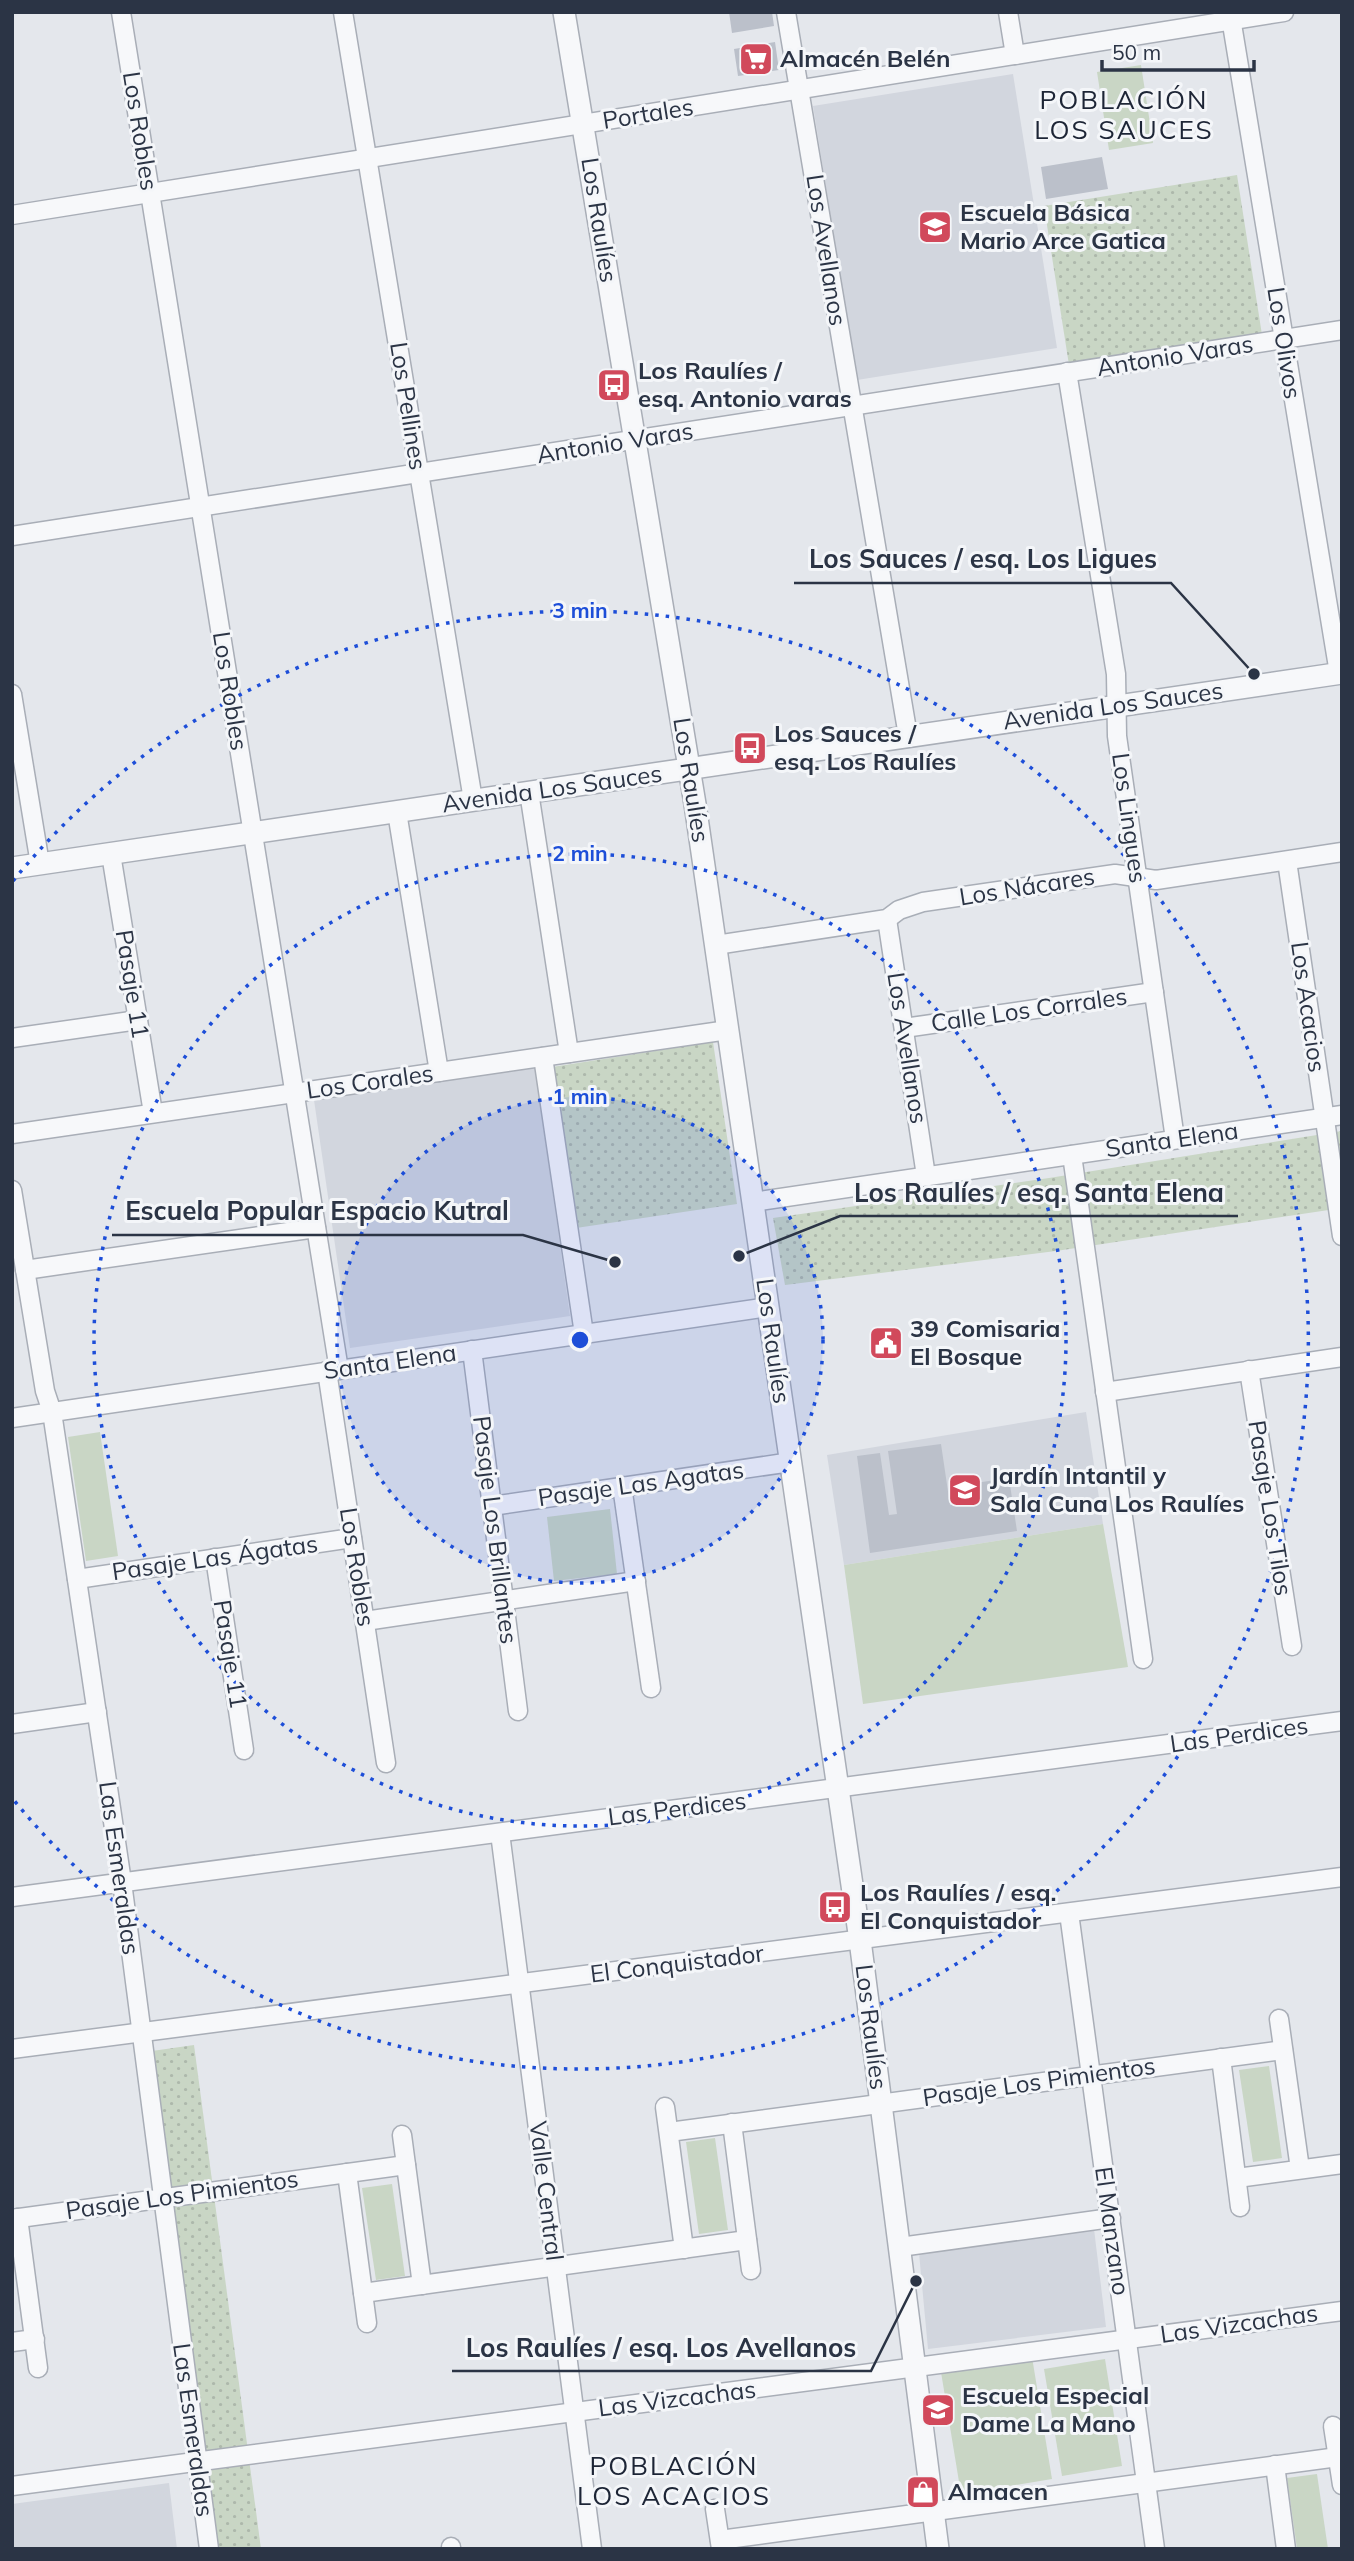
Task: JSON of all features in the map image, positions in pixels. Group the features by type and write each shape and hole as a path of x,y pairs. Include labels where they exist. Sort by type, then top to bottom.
{"street":[{"name":"Los Robles","path":"121,12 316,1228 352,1538 386,1763"},
{"name":"Los Pellines","path":"343,12 472,800"},
{"name":"Los Raulíes","path":"564,12 690,769 716,945 860,1940 938,2549"},
{"name":"Los Avellanos","path":"786,12 908,736"},
{"path":"1008,12 1015,55"},
{"name":"Portales","path":"12,215 1015,55 1231,16 1284,12"},
{"name":"Los Olivos","path":"1231,16 1340,673"},
{"name":"Antonio Varas","path":"12,536 1342,330"},
{"name":"Los Lingues","path":"1067,372 1116,674 1118,741 1175,1139"},
{"name":"Avenida Los Sauces","path":"12,868 1340,673"},
{"path":"12,694 40,864"},
{"path":"529,792 569,1053"},
{"path":"397,812 439,1072"},
{"name":"Los Nácares","path":"716,945 887,919 898,910 923,902 1115,874 1156,880 1342,852"},
{"name":"Pasaje 11","path":"111,854 153,1113"},
{"name":"Los Acacios","path":"1287,861 1333,1116 1342,1236"},
{"name":"Los Avellanos","path":"887,919 926,1176"},
{"name":"Calle Los Corrales","path":"904,1028 1154,992"},
{"path":"12,1038 138,1020"},
{"name":"Los Corales","path":"12,1134 728,1030"},
{"path":"543,1057 584,1334"},
{"name":"Santa Elena","path":"753,1202 1333,1116"},
{"path":"1072,1155 1143,1659"},
{"name":"Las Esmeraldas","path":"12,1190 45,1391 52,1412 122,1882 209,2549"},
{"path":"25,1270 316,1228"},
{"name":"Santa Elena","path":"12,1418 768,1307"},
{"name":"Pasaje Los Brillantes","path":"472,1350 518,1710"},
{"path":"1105,1392 1342,1356"},
{"name":"Pasaje Los Tilos","path":"1249,1370 1292,1646"},
{"name":"Pasaje Las Agatas","path":"492,1506 791,1462"},
{"path":"622,1486 651,1688"},
{"name":"Pasaje Las Ágatas","path":"77,1579 352,1538"},
{"name":"Pasaje 11","path":"215,1558 244,1750"},
{"path":"365,1621 636,1581"},
{"path":"12,1724 97,1712"},
{"name":"Las Perdices","path":"12,1897 1342,1721"},
{"name":"Valle Central","path":"500,1833 592,2549"},
{"name":"El Conquistador","path":"12,2049 1342,1877"},
{"name":"El Manzano","path":"1069,1913 1156,2549"},
{"path":"1279,2019 1300,2169"},
{"name":"Pasaje Los Pimientos","path":"669,2132 1283,2050"},
{"path":"1222,2058 1240,2207"},
{"path":"665,2107 684,2249"},
{"path":"732,2123 751,2270"},
{"path":"402,2135 422,2285"},
{"path":"1237,2178 1342,2164"},
{"name":"Pasaje Los Pimientos","path":"38,2368 15,2218 406,2165"},
{"path":"347,2173 367,2323"},
{"path":"900,2247 1111,2218"},
{"path":"363,2293 747,2240"},
{"name":"Las Vizcachas","path":"12,2486 1342,2311"},
{"path":"12,2342 34,2339"},
{"path":"1333,2426 1342,2485"},
{"path":"715,2509 720,2544 788,2541 933,2511 1338,2457"},
{"path":"1275,2465 1286,2549"}],"shaded area":[{"name":"Escuela Básica Mario Arce Gatica","path":"1013,74 1057,348 857,380 813,106"},
{"path":"535,1068 570,1316 350,1348 314,1100"},
{"name":"Jardín Intantil y Sala Cuna Los Raulíes","path":"1086,1412 1103,1524 844,1565 827,1455"},
{"path":"1094,2229 1106,2327 928,2349 919,2253"},
{"path":"169,2483 177,2549 12,2549 12,2504"}],"green space":[{"path":"1141,65 1153,143 1109,150 1097,72"},
{"path":"1237,175 1262,335 1069,365 1044,206"},
{"path":"713,1042 737,1204 576,1228 552,1067"},
{"path":"1342,1131 1342,1208 1056,1251 785,1285 773,1218 1049,1178"},
{"path":"100,1432 118,1556 86,1561 68,1437"},
{"path":"610,1509 617,1574 554,1581 547,1517"},
{"path":"1103,1524 1128,1667 863,1704 844,1565"},
{"path":"194,2045 261,2549 218,2549 152,2051"},
{"path":"1269,2066 1282,2158 1253,2162 1239,2070"},
{"path":"715,2138 728,2230 699,2234 686,2142"},
{"path":"392,2184 405,2276 376,2280 362,2188"},
{"path":"1032,2357 1052,2479 961,2494 941,2372"},
{"path":"1105,2359 1122,2466 1062,2476 1044,2369"},
{"path":"1317,2474 1328,2549 1297,2549 1287,2478"}],"building":[{"path":"729,12 772,12 774,26 732,33"},
{"name":"Almacén Belén","path":"775,42 779,70 738,76 734,49"},
{"path":"1102,157 1108,189 1046,199 1041,167"},
{"path":"941,1444 950,1505 957,1504 955,1486 1009,1478 1017,1531 870,1553 857,1456 880,1453 889,1515 897,1514 888,1451"}],"place":[{"name":"Almacén Belén","path":"756,59"},
{"name":"Escuela Básica Mario Arce Gatica","path":"935,227"},
{"name":"Los Raulíes / esq. Antonio varas","path":"614,385"},
{"name":"Los Sauces / esq. Los Ligues","path":"1254,674"},
{"name":"Los Sauces / esq. Los Raulíes","path":"750,748"},
{"name":"Los Raulíes / esq. Santa Elena","path":"739,1256"},
{"name":"Escuela Popular Espacio Kutral","path":"615,1262"},
{"name":"39 Comisaria El Bosque","path":"886,1343"},
{"name":"Jardín Intantil y Sala Cuna Los Raulíes","path":"965,1490"},
{"name":"Los Raulíes / esq. El Conquistador","path":"835,1907"},
{"name":"Los Raulíes / esq. Los Avellanos","path":"916,2281"},
{"name":"Escuela Especial Dame La Mano","path":"938,2410"},
{"name":"Almacen","path":"923,2492"}],"district":[{"name":"POBLACIÓN LOS SAUCES","path":"1124,115"},
{"name":"POBLACIÓN LOS ACACIOS","path":"674,2481"}]}
